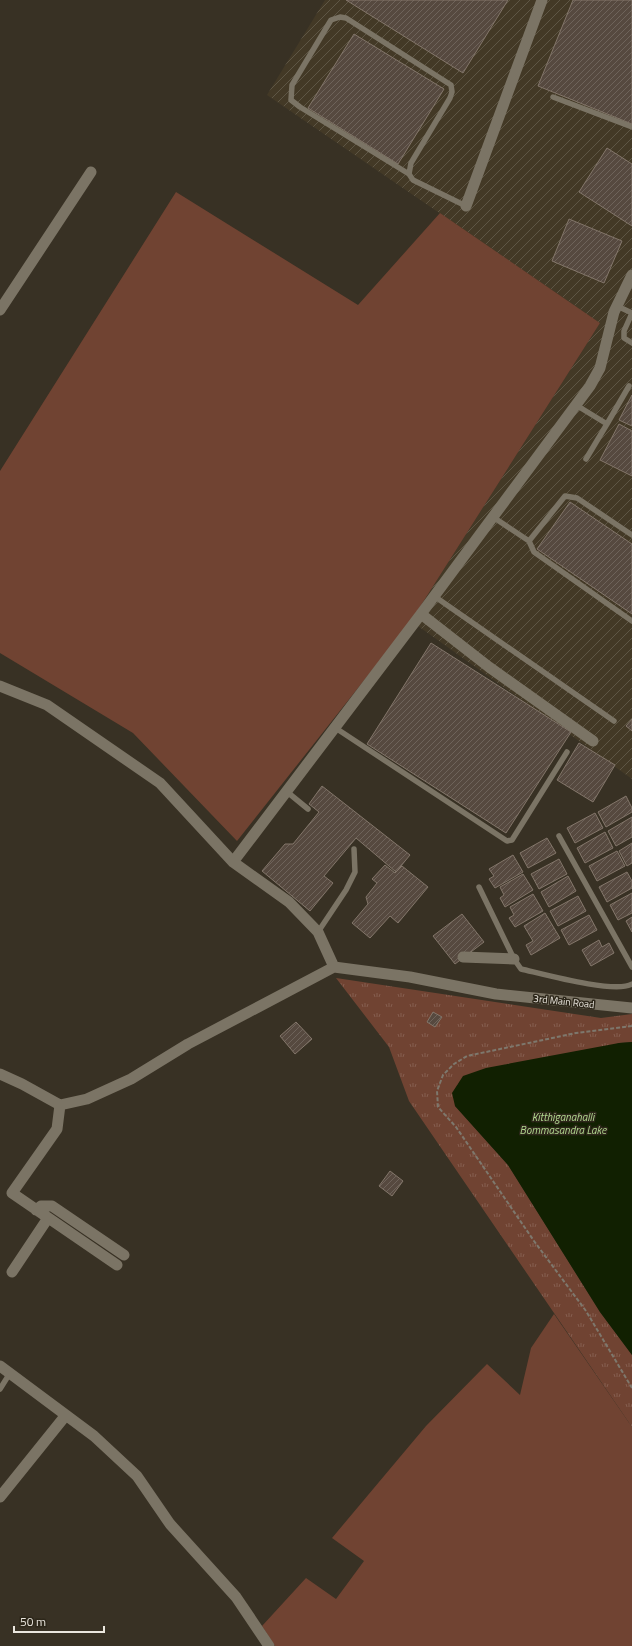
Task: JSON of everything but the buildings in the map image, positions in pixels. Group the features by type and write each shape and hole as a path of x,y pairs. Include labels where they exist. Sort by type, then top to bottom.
{"street":[{"path":"466,206 542,0"},
{"path":"0,310 91,172"},
{"path":"233,862 421,614 576,405 600,368 616,306 632,275"},
{"path":"421,614 489,666 593,741"},
{"path":"0,686 47,705 160,783 233,862 289,902 318,932 334,967 188,1044 131,1079 87,1099 60,1106 22,1084 0,1074"},
{"path":"463,958 514,959"},
{"name":"3rd Main Road","path":"334,967 410,977 496,994 632,1008"},
{"path":"60,1106 57,1129 12,1193 117,1265"},
{"path":"36,1210 41,1206 52,1206 124,1255"},
{"path":"12,1272 48,1218"},
{"path":"0,1366 94,1436 137,1476 170,1524 236,1597 269,1646"},
{"path":"0,1497 66,1416"}],"lane":[{"path":"409,174 411,163 450,98 452,92 451,85 346,18 331,20 292,85 292,100 300,107 409,174 413,180 466,206"},
{"path":"552,97 632,127"},
{"path":"616,306 632,313 624,331 624,338 632,343"},
{"path":"586,459 629,386"},
{"path":"576,405 607,424"},
{"path":"529,541 565,496 577,498 632,535"},
{"path":"493,517 529,541 534,552 632,621"},
{"path":"434,596 614,721"},
{"path":"334,727 507,842 512,840 568,752"},
{"path":"286,791 308,809"},
{"path":"559,836 632,967"},
{"path":"318,932 346,890 355,872 354,849"},
{"path":"479,887 514,959 521,969 606,987 626,987 632,984"},
{"path":"0,1389 10,1373"}],"path":[{"path":"632,1026 576,1033 467,1056 454,1064 443,1075 437,1099 438,1107 456,1127 534,1241 586,1311 632,1388"}],"shaded area":[{"path":"325,0 632,0 632,779 411,621 600,323 267,95"}],"green space":[{"path":"176,192 358,305 440,213 600,323 411,621 237,841 133,733 0,653 0,471"},
{"path":"336,978 601,1018 632,1014 632,1042 619,1043 455,1106 508,1165 600,1312 632,1355 632,1427 409,1101 389,1047"},
{"path":"554,1314 632,1427 632,1646 275,1646 262,1626 306,1578 336,1599 364,1561 332,1538 426,1426 487,1364 520,1395 531,1348"}],"water":[{"name":"Kitthiganahalli Bommasandra Lake","path":"632,1042 632,1355 600,1312 508,1165 455,1106 452,1093 463,1076 486,1068 619,1043"}]}
